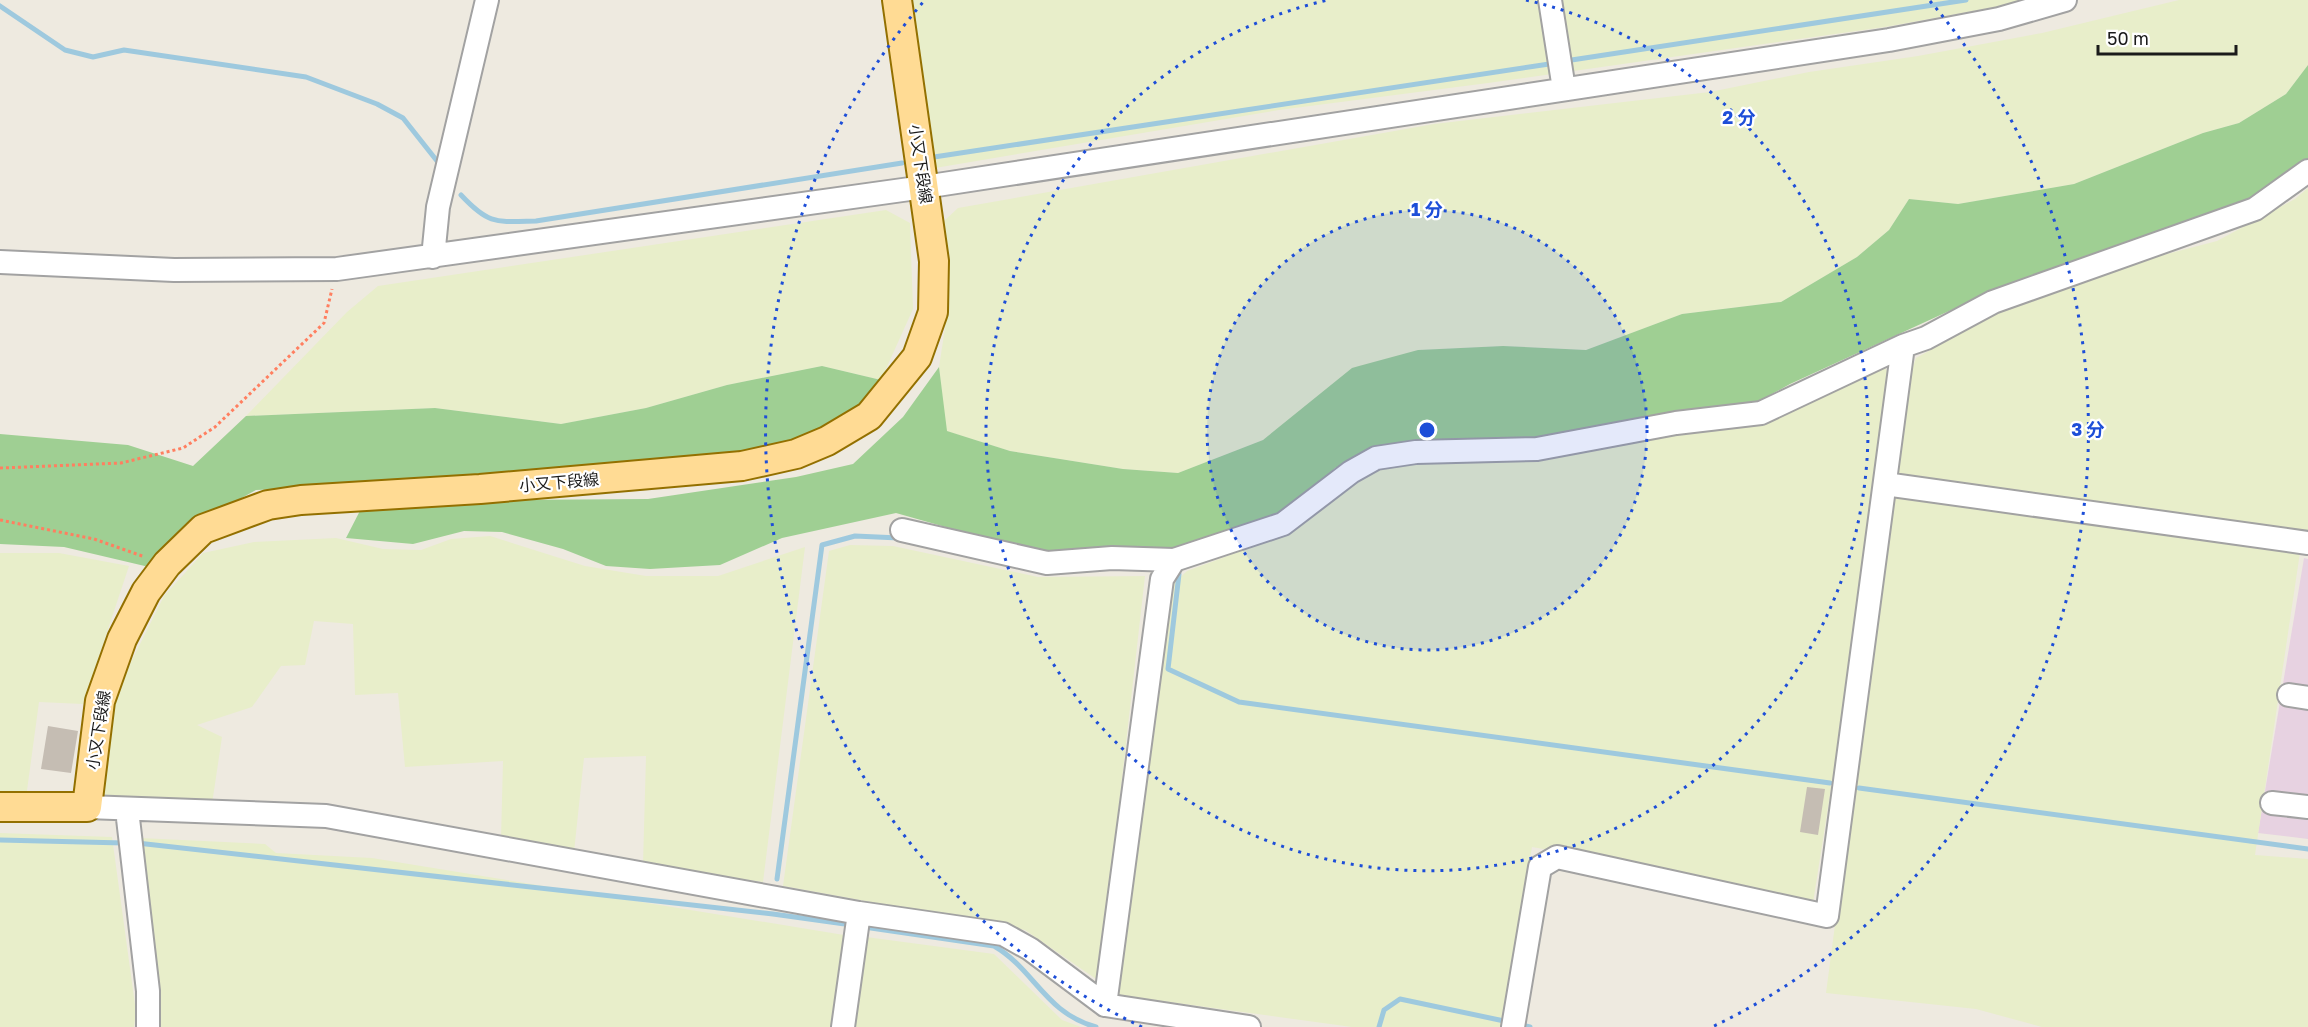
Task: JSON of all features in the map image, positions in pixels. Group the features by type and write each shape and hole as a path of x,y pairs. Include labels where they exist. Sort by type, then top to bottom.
{"main road":[{"name":"小又下段線","path":"87,807 100,701 122,639 146,592 167,564 203,529 268,505 742,466 796,454 827,441 869,416 917,357 933,312 934,261 897,0"},
{"path":"0,807 87,807"}],"street":[{"path":"433,257 438,207 488,0"},
{"path":"1550,0 1564,90"},
{"path":"0,262 174,270 337,268 433,257 924,187 1889,40 1999,19 2065,0"},
{"path":"902,530 1047,563 1112,558 1174,560 1282,524 1351,472 1376,458 1416,452 1537,449 1676,423 1761,412 1903,346 1926,338 1994,302 2255,209 2308,171"},
{"path":"1513,1027 1540,867 1557,857 1827,916 1903,346"},
{"path":"1885,484 2308,543"},
{"path":"1105,1005 1162,579 1174,560"},
{"path":"2272,803 2308,807"},
{"path":"87,807 326,816 859,914 1003,934 1030,948 1105,1005 1249,1027"},
{"path":"127,810 148,991 148,1027"},
{"path":"843,1027 859,914"}],"path":[{"path":"0,468 121,464 183,448 216,427 324,323 337,268"},
{"path":"0,520 94,539 167,564"}],"shaded area":[{"path":"2304,558 2308,559 2308,839 2258,833"}],"green space":[{"path":"911,0 2034,0 1885,27 1279,110 935,168"},
{"path":"2179,0 2308,0 2308,65 2286,94 2239,123 2203,133 2074,184 1958,204 1909,199 1889,230 1857,257 1781,302 1682,314 1586,350 1503,346 1418,350 1263,440 1178,473 1123,469 1010,451 946,431 939,367 949,302 944,221 958,208 1434,124 1710,92 1809,72 1918,56 2042,33"},
{"path":"2308,65 2308,160 2261,195 2148,239 1960,306 1790,384 1754,404 1664,414 1590,434 1528,443 1375,447 1335,468 1294,507 1215,537 1163,551 1044,555 896,513 782,538 720,565 650,569 606,566 563,549 502,532 464,531 413,544 346,538 365,501 648,499 796,477 853,464 903,417 939,367 947,431 1010,451 1123,469 1178,473 1263,440 1352,368 1359,366 1418,350 1503,346 1586,350 1682,314 1781,302 1857,257 1889,230 1909,199 1958,204 2074,184 2203,133 2239,123 2286,94"},
{"path":"2308,188 2308,539 2302,539 2255,855 2308,859 2308,1027 2042,1027 1976,1009 1826,993 1887,531 1911,372 1916,358 1994,315 2144,260 2217,241 2295,199"},
{"path":"886,210 910,223 913,309 881,380 822,366 727,385 646,408 561,424 435,408 246,416 347,312 378,286"},
{"path":"822,366 881,380 855,414 816,435 749,453 558,477 256,490 191,526 149,567 64,547 0,544 0,434 128,445 193,466 246,416 435,408 561,424 646,408 727,385"},
{"path":"1883,366 1888,372 1842,718 1813,903 1612,861 1532,847 1500,1027 1352,1027 1118,995 1171,586 1187,571 1287,534 1373,471 1408,464 1507,460 1766,421"},
{"path":"490,536 585,566 646,576 718,576 805,547 763,882 643,865 646,756 584,758 574,852 501,839 503,761 405,767 398,693 355,695 353,624 314,621 305,665 281,666 252,707 197,725 222,737 212,804 97,800 112,700 164,596 203,553 254,542 336,538 383,549 421,550 451,539"},
{"path":"850,545 893,546 1038,577 1145,576 1099,981 1025,930 783,886 829,551"},
{"path":"0,553 59,553 129,566 83,704 39,702 26,798 0,796"},
{"path":"0,833 112,837 136,1012 134,1027 0,1027"},
{"path":"140,838 265,844 276,853 372,858 844,935 831,1027 156,1027"},
{"path":"866,937 994,954 1062,1020 1081,1027 852,1027"}],"building":[{"path":"48,726 78,731 71,773 41,769"},
{"path":"1807,787 1825,789 1818,835 1800,832"}],"waterway":[{"path":"1565,61 1966,0"},
{"path":"0,6 65,50 93,57 124,50 306,77 377,104 403,118 441,166"},
{"path":"934,157 1556,63"},
{"path":"461,195 479,212 494,220 536,221 902,163"},
{"path":"777,879 822,545 855,536 899,538"},
{"path":"1179,574 1168,669 1239,702 1830,783"},
{"path":"1859,788 2308,849"},
{"path":"0,840 124,843"},
{"path":"137,843 773,914 852,925"},
{"path":"864,927 994,946 1020,966 1064,1012 1096,1027"},
{"path":"1379,1027 1384,1010 1400,999 1509,1022"},
{"path":"1518,1024 1530,1027"}]}
